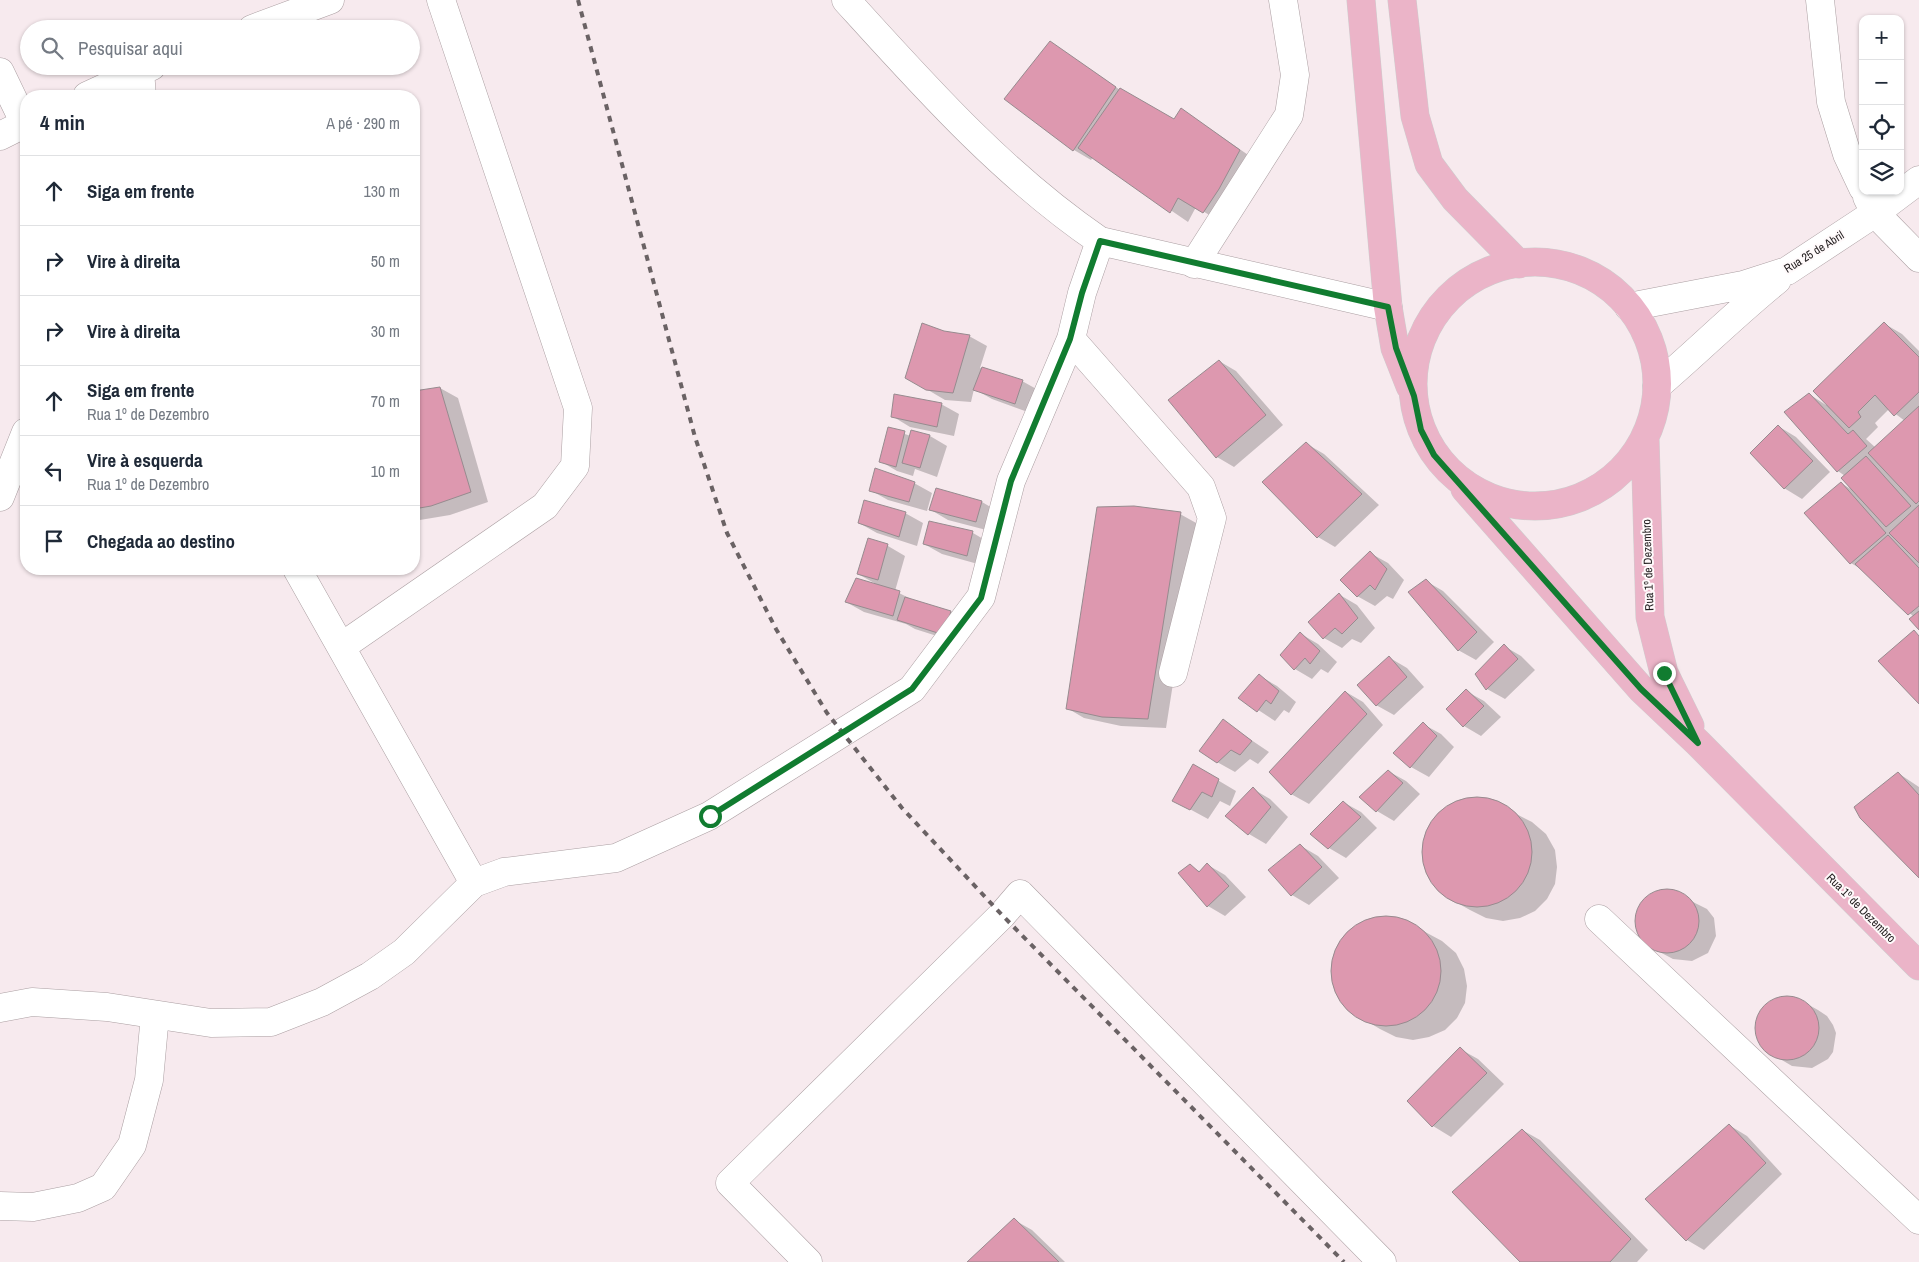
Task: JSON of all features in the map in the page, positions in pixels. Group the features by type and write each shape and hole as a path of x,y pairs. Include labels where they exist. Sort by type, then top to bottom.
{"main road":[{"path":"1361,0 1388,307 1396,348 1414,396"},
{"path":"1402,0 1415,116 1428,164 1455,199 1519,264"},
{"path":"1414,396 1413,365 1426,328 1450,297 1482,275 1519,264 1544,263 1568,267 1591,276 1612,290 1629,307 1651,344 1656,365 1657,386 1654,413 1645,438 1624,468 1594,491 1558,504 1521,506 1485,496 1453,476"},
{"name":"Rua 1º de Dezembro","path":"1414,396 1421,430 1434,455 1641,689 1698,743 1919,966"},
{"name":"Rua 1º de Dezembro","path":"1645,438 1650,617 1664,673 1698,743"}],"street":[{"path":"276,20 330,0"},
{"path":"341,647 545,506 574,466 578,408 441,0"},
{"path":"846,0 994,157 1061,215 1100,241 1388,307"},
{"path":"1194,264 1289,115 1295,75 1283,0"},
{"path":"1820,0 1831,102 1847,154 1859,180"},
{"path":"0,72 20,112"},
{"path":"106,90 145,78"},
{"path":"0,136 20,127"},
{"name":"Rua 25 de Abril","path":"1629,307 1743,285 1787,270 1870,202 1919,180"},
{"path":"1870,202 1919,258"},
{"path":"0,1008 32,1002 107,1007 212,1023 271,1022 322,1002 370,976 404,952 474,883 504,872 616,858 642,847 710,816 912,689 981,598 1011,481 1070,339 1082,293 1100,241"},
{"path":"1657,386 1704,346 1735,314 1787,270"},
{"path":"1070,339 1201,487 1212,518 1173,673"},
{"path":"0,497 20,447"},
{"path":"300,575 474,883"},
{"path":"808,1262 730,1183 1002,915 1020,894 1382,1262"},
{"path":"1599,919 1919,1220"},
{"path":"0,1206 33,1207 78,1198 103,1187 132,1145 149,1080 155,1015"}],"building":[{"path":"1050,41 1116,87 1073,151 1004,99"},
{"path":"1120,88 1174,119 1181,108 1240,150 1219,189 1203,213 1178,198 1170,213 1078,148"},
{"path":"1884,322 1919,357 1919,392 1894,416 1875,395 1858,412 1861,417 1849,428 1813,391"},
{"path":"922,323 944,331 970,335 953,393 926,390 905,378"},
{"path":"1219,360 1266,415 1216,458 1168,400"},
{"path":"982,367 1023,380 1015,404 973,390"},
{"path":"440,387 471,492 420,508 420,390"},
{"path":"1809,393 1848,434 1853,430 1867,446 1837,472 1784,412"},
{"path":"894,394 942,403 937,427 891,417"},
{"path":"1919,406 1919,501 1916,504 1868,453"},
{"path":"1778,425 1813,461 1784,489 1750,453"},
{"path":"888,427 905,431 896,467 879,462"},
{"path":"911,430 930,435 920,468 902,463"},
{"path":"1306,442 1362,494 1317,538 1262,482"},
{"path":"1866,456 1911,506 1886,527 1841,478"},
{"path":"875,468 915,482 909,502 869,491"},
{"path":"1841,482 1886,533 1850,564 1804,513"},
{"path":"936,488 982,501 976,522 929,510"},
{"path":"864,500 906,512 899,537 858,523"},
{"path":"1919,505 1919,563 1889,533"},
{"path":"1134,506 1181,512 1148,719 1102,717 1066,709 1097,507"},
{"path":"929,521 973,531 967,556 923,544"},
{"path":"1888,535 1919,568 1919,606 1908,615 1855,564"},
{"path":"868,538 888,544 878,580 857,574"},
{"path":"1370,551 1387,569 1375,590 1370,585 1357,597 1340,580"},
{"path":"856,578 900,591 893,616 845,602"},
{"path":"1426,579 1477,632 1458,651 1408,592"},
{"path":"1339,593 1358,618 1342,634 1335,628 1323,639 1308,622"},
{"path":"905,597 951,611 944,635 897,620"},
{"path":"1919,611 1919,630 1909,619"},
{"path":"1914,630 1919,636 1919,704 1878,661"},
{"path":"1300,632 1320,651 1310,664 1305,658 1294,670 1280,655"},
{"path":"1504,644 1518,659 1486,690 1475,674"},
{"path":"1389,656 1407,677 1376,706 1357,685"},
{"path":"1259,674 1279,691 1271,704 1266,700 1257,712 1238,698"},
{"path":"1466,689 1484,706 1463,727 1446,709"},
{"path":"1345,691 1367,714 1291,795 1269,772"},
{"path":"1223,719 1252,741 1240,755 1231,750 1217,763 1199,751"},
{"path":"1423,722 1437,736 1410,768 1393,753"},
{"path":"1193,764 1219,779 1212,797 1202,792 1190,810 1172,801"},
{"path":"1388,770 1403,783 1376,812 1359,797"},
{"path":"1898,772 1919,795 1919,878 1860,818 1854,807"},
{"path":"1253,787 1271,807 1248,835 1225,816"},
{"path":"1477,797 1498,801 1516,813 1528,831 1532,852 1528,873 1516,891 1498,903 1477,907 1456,903 1438,891 1426,873 1422,852 1426,831 1438,813 1456,801"},
{"path":"1343,801 1361,817 1328,849 1310,834"},
{"path":"1300,844 1322,867 1291,896 1268,870"},
{"path":"1207,863 1229,886 1207,907 1178,873 1190,864 1199,872"},
{"path":"1667,889 1685,895 1693,903 1699,921 1693,939 1685,947 1667,953 1649,947 1641,939 1635,921 1641,903 1649,895"},
{"path":"1386,916 1407,920 1425,932 1437,950 1441,971 1437,992 1425,1010 1407,1022 1386,1026 1365,1022 1347,1010 1335,992 1331,971 1335,950 1347,932 1365,920"},
{"path":"1787,996 1805,1002 1813,1010 1819,1028 1813,1046 1805,1054 1787,1060 1769,1054 1761,1046 1755,1028 1761,1010 1769,1002"},
{"path":"1460,1047 1487,1073 1432,1127 1407,1101"},
{"path":"1729,1124 1766,1163 1686,1241 1645,1199"},
{"path":"1522,1129 1631,1239 1610,1262 1520,1262 1452,1192"},
{"path":"1014,1218 1059,1262 967,1262"}],"railway":[{"path":"578,0 695,437 727,533 776,629 827,713 902,808 1002,915 1344,1262"}],"route":[{"path":"710,816 912,689 981,598 1011,481 1070,339 1082,293 1100,241 1388,307 1396,348 1414,396 1421,430 1434,455 1641,689 1698,743 1664,673"}]}
